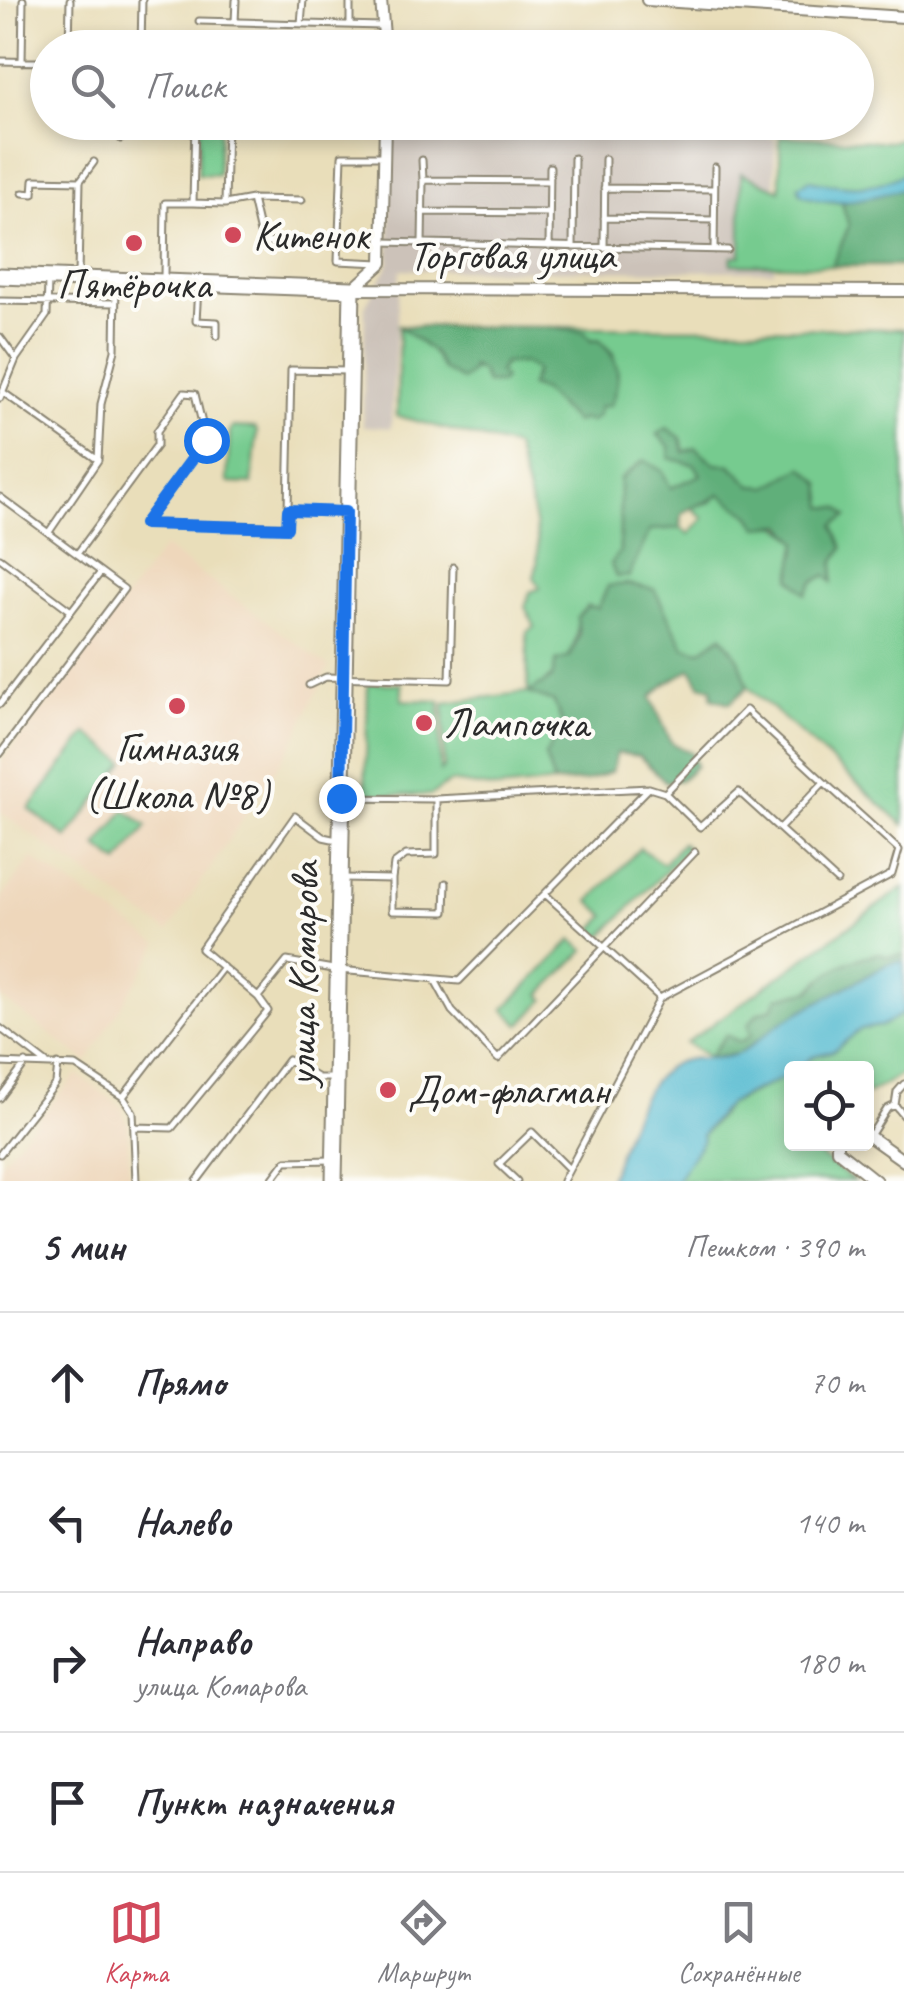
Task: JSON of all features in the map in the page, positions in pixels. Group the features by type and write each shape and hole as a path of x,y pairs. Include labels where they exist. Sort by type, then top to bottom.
{"street":[{"path":"381,0 383,30"},
{"path":"647,0 904,17"},
{"path":"352,289 382,263 384,140"},
{"name":"Торговая улица","path":"0,276 352,289 904,292"},
{"name":"улица Комарова","path":"334,1181 352,289"},
{"path":"874,1139 904,1161"},
{"path":"838,1151 876,1181"}],"lane":[{"path":"22,62 23,0"},
{"path":"69,30 70,0"},
{"path":"141,30 142,0"},
{"path":"235,22 236,0"},
{"path":"302,24 303,0"},
{"path":"350,0 350,25"},
{"path":"199,21 383,26"},
{"path":"0,61 30,62"},
{"path":"193,203 195,140"},
{"path":"225,204 227,140"},
{"path":"382,263 338,262 342,156 384,156"},
{"path":"573,247 574,158"},
{"path":"604,159 604,248"},
{"path":"422,160 422,244"},
{"path":"78,278 80,181 94,162"},
{"path":"549,247 550,167"},
{"path":"714,167 714,250"},
{"path":"23,193 33,194 34,180 80,181"},
{"path":"423,180 550,181"},
{"path":"604,188 714,189"},
{"path":"252,199 262,242 302,243"},
{"path":"164,282 165,202 302,200"},
{"path":"422,212 550,213"},
{"path":"604,218 714,220"},
{"path":"383,242 728,250"},
{"path":"48,278 47,315 16,359 2,396 98,460"},
{"path":"49,532 98,460 101,404 115,350 116,280"},
{"path":"198,284 196,321 216,322 216,336"},
{"path":"0,301 115,303"},
{"path":"0,337 16,359"},
{"path":"77,554 157,445 157,430 184,394 195,394 206,440 144,524 287,528 291,370 350,372"},
{"path":"0,497 124,588 0,754"},
{"path":"288,510 346,512"},
{"path":"0,558 71,612"},
{"path":"309,686 326,677 450,680 453,566"},
{"path":"0,704 101,572"},
{"path":"562,1181 660,998 892,874 899,850 746,710 665,793"},
{"path":"781,827 824,782"},
{"path":"341,798 436,799 649,788 665,793 700,826 740,792 837,881"},
{"path":"258,997 287,961 338,970 459,981 649,788"},
{"path":"436,799 436,854 406,855 394,864 392,911 446,912 446,883"},
{"path":"135,1128 172,1128 268,1011 258,997 201,949 295,816 323,837 340,841"},
{"path":"434,979 452,1011 498,1059 695,852"},
{"path":"340,878 392,879"},
{"path":"545,894 660,998"},
{"path":"123,1097 223,967"},
{"path":"0,1028 46,1064"},
{"path":"196,1181 288,1060 318,1078 336,1078"},
{"path":"0,1063 76,1066 123,1097 133,1112 136,1181"},
{"path":"0,1098 26,1063"},
{"path":"0,1154 56,1083 58,1064"},
{"path":"874,1127 894,1104 904,1084"},
{"path":"894,1104 904,1116"},
{"path":"517,1181 500,1164 532,1132 569,1169"},
{"path":"271,1181 286,1161 334,1160"}],"shaded area":[{"path":"392,140 775,140 774,271 400,270 391,428 363,426 365,306 389,264"},
{"name":"Гимназия (Школа №8)","path":"164,547 329,667 291,746 168,932 0,812 0,764"},
{"path":"32,858 159,944 87,1062 0,997 0,900"},
{"path":"77,1074 121,1106 128,1124 129,1181 0,1181 0,1163"}],"green space":[{"path":"904,137 904,174 857,186 809,180 809,198 842,203 849,226 832,266 731,264 732,256 741,256 741,173 780,190 780,140 890,142"},
{"path":"199,140 219,140 218,175 198,174"},
{"path":"904,189 904,266 832,266 849,226 842,203"},
{"path":"399,326 433,352 443,370 499,372 505,363 525,363 536,370 530,386 543,391 575,421 615,395 614,354 599,340 548,327 904,329 904,825 748,687 739,660 723,636 700,652 684,647 654,590 598,608 588,606 577,617 575,642 565,662 530,693 554,702 563,725 545,756 554,783 499,789 450,782 431,795 365,795 368,683 402,684 402,700 440,701 440,771 444,767 444,703 528,692 527,632 535,627 525,607 530,592 540,588 534,577 536,530 515,447 397,416","holes":["658,434 684,452 696,448 715,464 731,465 751,486 824,507 834,562 832,581 827,575 813,582 791,578 798,542 780,527 720,493 711,502 691,507 704,518 689,534 681,528 650,530 629,576 620,551 620,479 671,488 702,475"]},
{"path":"399,326 548,327 584,332 591,341 599,340 612,355 618,378 614,396 610,405 599,407 598,415 590,422 575,422 543,391 530,386 536,370 525,363 504,363 499,372 504,378 501,383 486,383 481,371 472,366 462,380 443,369 433,352"},
{"path":"233,427 257,431 252,484 227,480"},
{"path":"667,428 681,438 684,452 696,448 715,464 731,465 752,486 768,487 803,467 821,483 824,507 840,508 848,516 834,525 843,548 834,562 832,582 826,575 813,582 806,594 791,578 798,542 783,525 758,527 751,516 720,494 682,514 681,528 650,530 629,576 616,577 611,564 620,551 620,479 644,460 662,471 671,488 701,475 695,465 669,458 670,447 657,434"},
{"path":"627,584 654,589 684,647 700,651 722,636 739,659 748,687 730,703 712,698 712,688 700,685 691,669 651,697 671,742 691,753 696,766 680,780 666,782 639,756 617,753 612,771 587,781 554,783 545,756 563,725 554,702 528,693 552,678 556,661 570,657 579,635 577,617 588,606 598,608 608,586"},
{"path":"87,733 125,762 67,838 29,809"},
{"path":"125,810 147,826 119,863 97,847"},
{"path":"682,843 688,848 600,938 593,929 606,916 590,901 640,848 663,864"},
{"path":"904,887 904,955 852,964 819,981 810,991 778,997 773,1008 757,1014 751,1036 740,1042 726,1035 709,1057 686,1043"},
{"path":"572,940 585,950 541,994 545,1000 520,1025 504,1009"},
{"path":"880,953 888,957 904,955 904,961 888,964 780,1024 738,1054 709,1057 726,1035 740,1042 751,1036 748,1025 757,1014 773,1008 778,997 810,991 841,966"},
{"path":"904,1013 904,1073 874,1090 874,1061 807,1061 833,1051 861,1029 881,1026"},
{"path":"784,1077 784,1151 814,1151 854,1181 676,1181 702,1136 728,1105"}],"water":[{"path":"904,174 904,189 839,202 801,194 798,186 809,180 868,185"},
{"path":"904,961 904,1013 881,1026 861,1029 833,1051 807,1061 784,1061 784,1077 730,1103 718,1114 676,1181 608,1181 638,1106 667,1068 685,1060 742,1052 792,1016 888,964"}],"place":[{"name":"Китенок","path":"233,235"},
{"name":"Пятёрочка","path":"134,243"},
{"name":"Гимназия (Школа №8)","path":"177,706"},
{"name":"Лампочка","path":"424,723"},
{"name":"Дом-флагман","path":"388,1090"}],"route":[{"path":"206,440 144,524 287,528 288,510 346,512 341,798"}]}
